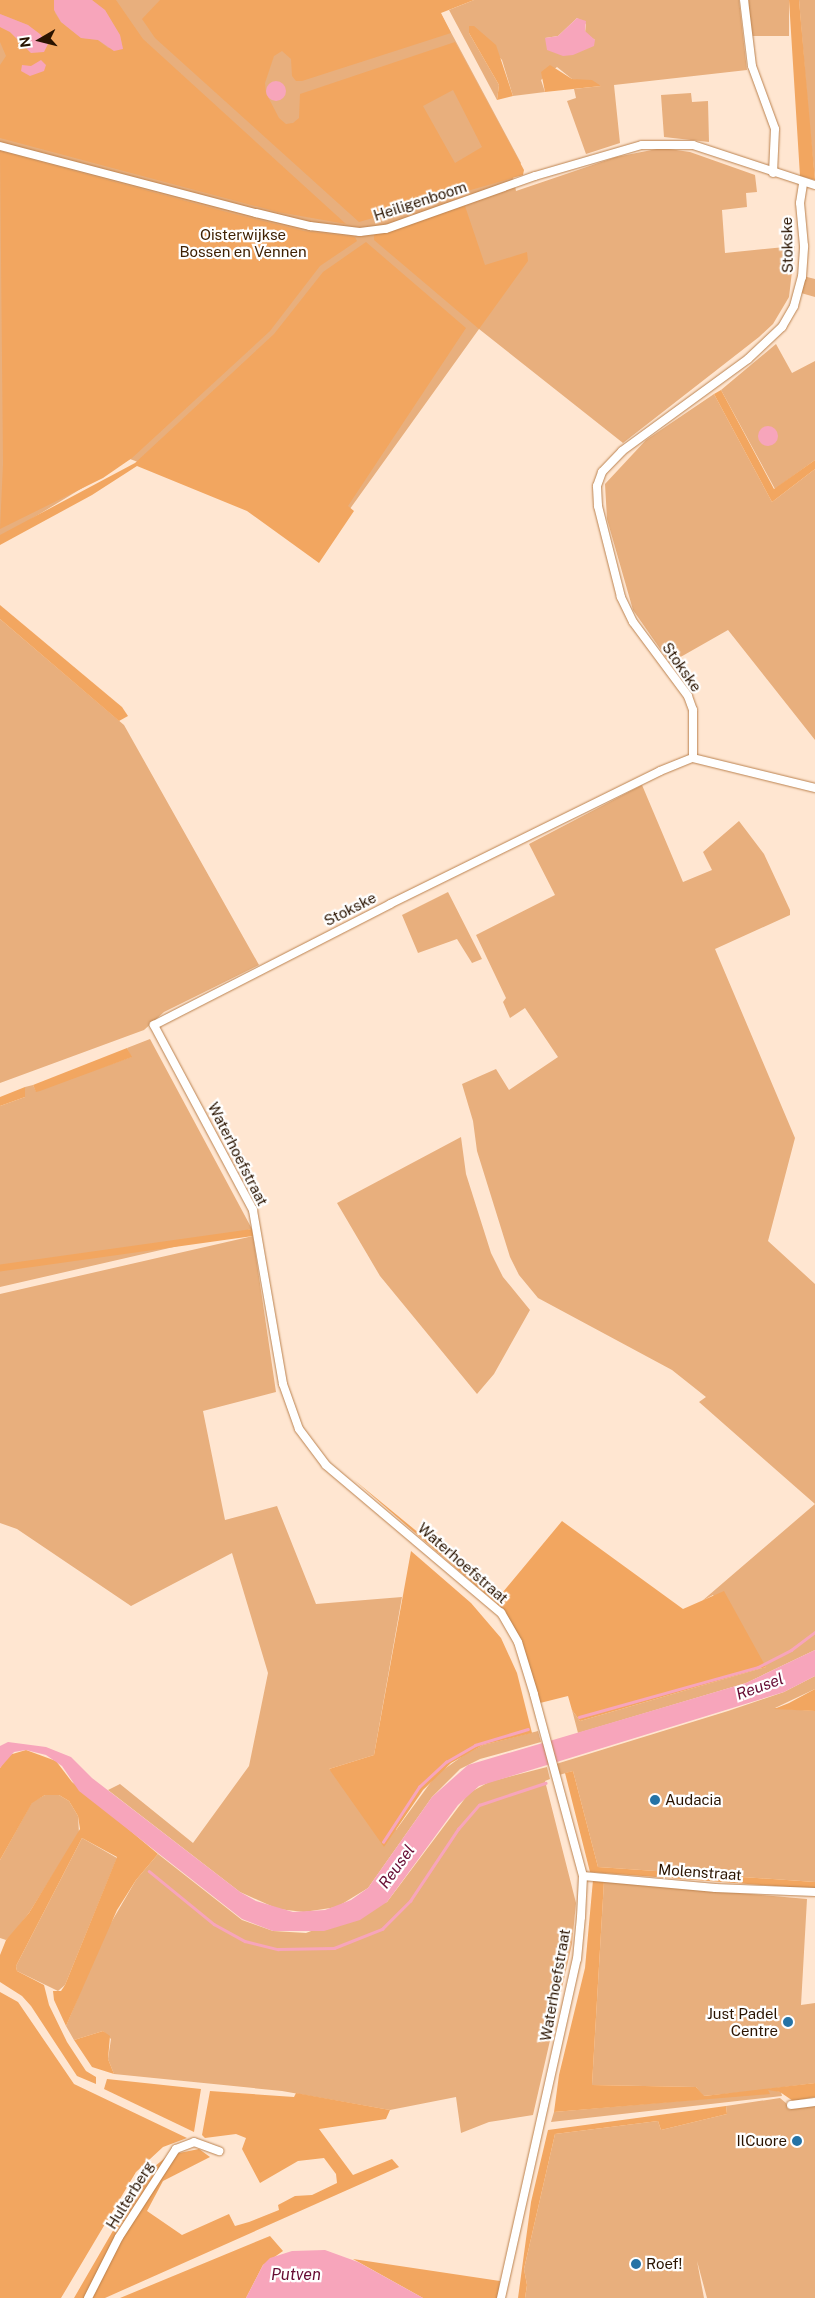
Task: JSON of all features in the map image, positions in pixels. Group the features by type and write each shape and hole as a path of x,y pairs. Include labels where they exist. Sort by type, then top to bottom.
{"street":[{"path":"744,0 752,66 775,129 773,173"},
{"name":"Heiligenboom","path":"0,146 310,226 360,232 386,230 535,176 642,145 693,145 803,184 815,185"},
{"name":"Stokske","path":"154,1025 390,904 660,771 692,758 693,710 688,696 624,606 604,536 597,486 602,472 622,451 748,360 782,327 794,306 802,277 804,246 800,203 803,184"},
{"path":"692,758 815,788"},
{"name":"Waterhoefstraat","path":"154,1025 253,1210 283,1384 299,1429 326,1465 501,1614 518,1642 555,1772 582,1876 577,1959 501,2298"},
{"name":"Molenstraat","path":"582,1876 715,1888 815,1892"},
{"path":"791,2105 815,2102"},
{"name":"Hulterberg","path":"88,2298 119,2237 176,2148 194,2142 218,2151"}],"green space":[{"name":"Oisterwijkse Bossen en Vennen","path":"0,0 458,0 439,10 521,163 513,177 516,191 616,157 662,148 690,152 755,175 757,192 746,193 747,207 722,210 725,253 795,246 789,297 773,324 759,337 623,443 479,329 314,559 260,508 130,459 0,538"},
{"path":"0,0 54,0 55,13 61,22 81,38 98,40 108,48 123,49 120,35 105,10 92,0 116,0 143,39 346,224 278,212 0,138 0,65 6,56 0,42 0,27 10,32 31,53 48,44 28,25 0,14"},
{"path":"160,0 474,0 441,13 451,33 302,81 296,81 292,76 291,59 282,51 274,56 265,83 266,93 279,118 286,124 293,123 299,118 300,94 455,42 524,170 523,175 359,222 155,38 142,19","holes":["453,90 482,147 455,163 423,106"]},
{"path":"474,0 739,0 747,70 614,85 620,143 586,154 567,101 576,98 574,89 601,86 572,79 557,67 541,80 545,92 513,96 502,60 469,26 469,33 499,85 497,100 449,10","holes":["577,18 586,24 585,33 595,40 545,38 558,36"]},
{"path":"749,0 789,0 789,36 749,36"},
{"path":"789,0 799,0 815,180 800,176"},
{"path":"799,0 815,0 815,180 809,122"},
{"path":"469,26 474,26 496,45 513,96 497,100 499,85 469,33"},
{"path":"550,65 572,79 592,80 601,86 545,92 541,72"},
{"path":"691,93 692,102 708,101 709,142 664,137 661,95"},
{"path":"0,151 234,214 304,231 355,237 357,241 320,266 270,331 132,458 103,478 0,529 3,464"},
{"path":"465,206 485,265 527,252 528,261 479,329 374,240 374,235"},
{"path":"366,242 466,328 348,506 354,511 319,563 247,511 137,466 92,495 0,545 0,535 135,463 274,334 323,272"},
{"path":"803,276 815,279 815,297 801,293"},
{"path":"776,344 792,373 815,361 815,460 775,489 721,390"},
{"path":"721,390 774,489 815,460 815,469 772,502 714,394"},
{"path":"714,394 772,502 815,469 815,740 728,630 670,663 633,610 607,519 605,484 646,440"},
{"path":"0,605 122,707 128,716 119,721 0,619"},
{"path":"0,619 124,725 259,965 164,1012 144,1030 0,1083"},
{"path":"642,785 683,882 712,870 703,852 739,821 764,854 790,910 790,915 715,949 795,1138 768,1241 815,1284 815,1504 699,1402 706,1397 672,1370 538,1298 519,1275 510,1257 477,1151 473,1121 462,1084 496,1069 509,1090 558,1057 525,1008 510,1018 503,1002 506,998 476,935 555,895 529,844"},
{"path":"448,892 482,959 472,963 457,939 418,953 402,915"},
{"path":"150,1039 252,1229 0,1287 0,1106 25,1097 25,1087 33,1085 36,1091 131,1057 127,1048"},
{"path":"127,1048 132,1057 36,1092 33,1085"},
{"path":"25,1087 25,1097 0,1106 0,1097"},
{"path":"461,1137 466,1174 491,1253 503,1277 530,1310 494,1374 477,1394 380,1276 337,1203"},
{"path":"252,1229 253,1236 0,1271 0,1264"},
{"path":"253,1236 276,1392 203,1411 225,1520 277,1506 316,1604 402,1597 374,1755 329,1769 396,1830 436,1775 464,1755 483,1745 538,1731 541,1742 480,1759 460,1769 432,1797 368,1888 337,1907 304,1912 278,1909 240,1892 108,1790 120,1784 193,1843 249,1766 268,1673 232,1553 131,1606 17,1529 0,1523 0,1294"},
{"path":"353,1479 498,1598 562,1521 683,1609 724,1591 766,1667 580,1721 572,1710 568,1696 540,1703 523,1645 497,1604"},
{"path":"815,1504 815,1650 746,1683 578,1733 572,1710 580,1721 766,1667 713,1595 702,1601"},
{"path":"411,1551 471,1603 501,1638 517,1673 532,1733 483,1745 451,1763 423,1790 384,1847 329,1769 374,1755"},
{"path":"815,1676 815,1689 775,1708 815,1711 815,1882 598,1867 573,1771 559,1775 556,1764 784,1692"},
{"path":"815,1689 815,1711 774,1709 789,1703"},
{"path":"26,1750 56,1761 72,1782 158,1854 136,1880 117,1910 66,2026 54,2000 53,1991 61,1991 65,1985 117,1857 82,1838 16,1966 17,1971 44,1985 49,2005 67,2042 86,2071 96,2077 96,2084 77,2076 31,2006 22,1996 0,1982 0,1955 6,1940 29,1913 80,1829 78,1816 69,1801 59,1795 45,1795 32,1803 0,1860 0,1768 9,1755"},
{"path":"547,1767 550,1779 545,1781 576,1903 572,1944 533,2115 489,2122 461,2133 456,2097 390,2110 282,2091 114,2074 108,2059 111,2039 103,2031 74,2040 66,2026 105,1933 136,1880 158,1854 242,1920 273,1931 306,1933 387,1902 469,1793 489,1782"},
{"path":"573,1771 598,1867 815,1882 815,1889 590,1872 565,1773"},
{"path":"45,1795 59,1795 69,1801 78,1816 79,1833 29,1913 6,1940 0,1938 0,1860 32,1802"},
{"path":"82,1838 117,1858 65,1985 58,1991 17,1971 16,1966"},
{"path":"593,1880 604,1881 592,2085 696,2087 704,2096 815,2083 815,2097 793,2101 780,2092 768,2090 770,2094 554,2112 559,2075 585,1968"},
{"path":"604,1881 807,1899 801,2005 815,2003 815,2083 769,2089 781,2092 782,2096 551,2122 554,2112 769,2093 766,2090 703,2096 696,2087 592,2085"},
{"path":"0,1992 18,2002 74,2084 187,2138 163,2147 136,2172 61,2298 0,2298"},
{"path":"103,2031 110,2036 108,2059 114,2074 92,2067 74,2040"},
{"path":"107,2079 201,2089 194,2132 104,2089"},
{"path":"210,2091 294,2097 296,2093 390,2110 386,2119 319,2129 353,2175 392,2159 399,2167 105,2298 74,2298 140,2184 150,2170 169,2155 199,2149 210,2157 163,2181 147,2211 182,2235 229,2214 235,2226 249,2222 279,2210 278,2205 295,2196 312,2195 337,2183 336,2174 324,2158 298,2161 260,2183 242,2149 246,2138 236,2134 205,2138 202,2135"},
{"path":"780,2098 793,2109 815,2106 815,2298 707,2298 697,2261 704,2298 525,2298 527,2285 524,2269 555,2134 658,2121 661,2130 727,2114 726,2106"},
{"path":"726,2106 727,2114 661,2130 658,2121 555,2134 524,2269 527,2285 525,2298 518,2298 531,2202 548,2130"},
{"path":"270,2236 283,2251 263,2265 246,2298 120,2298"},
{"path":"353,2259 500,2281 498,2298 423,2298"}],"water":[{"path":"54,0 92,0 105,10 120,35 123,49 114,51 98,40 81,38 61,22 54,10"},
{"path":"0,14 28,25 40,34 48,44 44,52 31,53 10,32 0,27"},
{"path":"577,18 586,21 585,31 595,40 594,46 573,55 563,56 547,50 545,38 558,36"},
{"path":"41,60 46,65 44,71 30,76 21,71 22,65 31,66"},
{"path":"276,81 283,84 286,91 283,98 276,101 269,98 266,91 269,84"},
{"path":"768,426 775,429 778,436 775,443 768,446 761,443 758,436 761,429"},
{"name":"Reusel","path":"815,1650 815,1676 784,1692 479,1786 458,1805 387,1902 360,1920 324,1931 273,1931 242,1919 79,1791 62,1766 46,1755 26,1750 14,1752 0,1768 0,1746 8,1742 46,1747 71,1757 92,1778 240,1892 256,1901 293,1912 325,1910 351,1900 368,1888 432,1797 468,1765 746,1683"},
{"name":"Putven","path":"325,2250 358,2262 423,2298 246,2298 263,2265 270,2258 292,2251"}],"waterway":[{"path":"579,1717 758,1667 791,1650 815,1632"},
{"path":"383,1842 419,1787 446,1762 475,1745 528,1729"},
{"path":"149,1871 214,1924 245,1941 278,1949 334,1948 382,1929 410,1901 458,1829 479,1805 545,1783"}],"place":[{"name":"Audacia","path":"655,1800"},
{"name":"Just Padel Centre","path":"788,2022"},
{"name":"IlCuore","path":"797,2141"},
{"name":"Roef!","path":"636,2264"}]}
